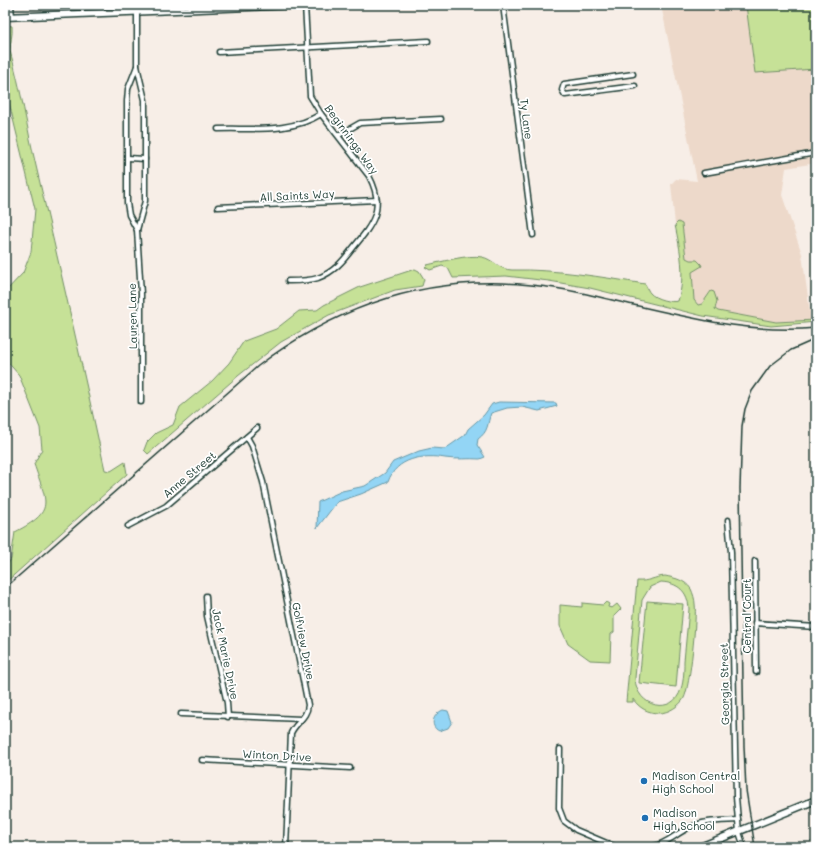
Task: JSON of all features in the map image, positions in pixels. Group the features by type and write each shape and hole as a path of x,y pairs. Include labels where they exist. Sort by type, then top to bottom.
{"street":[{"path":"11,5 8,17 295,5"},
{"name":"Beginnings Way","path":"288,281 317,278 338,266 372,225 377,200 373,184 368,176 339,135 321,114 310,96 305,5"},
{"name":"Ty Lane","path":"503,5 533,235"},
{"name":"Lauren Lane","path":"137,12 137,66 145,100 145,201 137,230 141,294 141,402"},
{"path":"219,52 428,41"},
{"name":"Lauren Lane","path":"137,66 128,89 127,101 127,203 129,214 137,230"},
{"path":"633,74 564,84 562,90 565,96 635,86"},
{"path":"218,129 296,126 310,121 321,114"},
{"path":"339,135 360,123 442,119"},
{"path":"704,173 816,153"},
{"path":"128,158 145,159"},
{"name":"All Saints Way","path":"218,207 377,200"},
{"name":"Anne Street","path":"128,526 166,506 257,428"},
{"name":"Golfview Drive","path":"247,437 252,446 263,482 307,699 307,710 291,733 286,847"},
{"name":"Georgia Street","path":"728,520 731,552 735,777 739,832 744,847"},
{"name":"Central Court","path":"755,561 756,672"},
{"name":"Jack Marie Drive","path":"206,596 208,616 227,703 228,717"},
{"path":"756,623 816,627"},
{"path":"181,714 302,719"},
{"path":"560,749 559,808 564,821 576,830 616,847"},
{"name":"Winton Drive","path":"202,760 350,768"},
{"path":"700,847 816,800"},
{"path":"652,847 666,843 689,828 706,822 738,820"}],"shaded area":[{"path":"661,5 746,5 755,73 816,69 816,163 786,168 782,195 802,254 811,320 776,322 718,311 715,309 711,291 702,304 698,305 694,300 692,272 701,266 697,260 690,260 686,258 682,224 678,223 675,225 671,184 676,179 697,181"}],"green space":[{"path":"746,5 816,5 816,69 755,73"},
{"path":"5,25 12,26 10,51 105,470 111,471 125,462 127,474 5,583 5,568 11,559 15,532 37,518 45,505 45,497 34,464 42,449 40,428 19,375 5,359 5,292 23,273 31,252 35,209 5,86"},
{"path":"678,222 682,224 686,258 690,260 697,260 702,266 692,272 694,300 698,305 702,304 711,291 714,292 717,301 715,309 718,311 776,322 816,320 816,322 771,326 703,316 590,288 549,281 506,276 453,278 448,268 442,266 430,270 425,267 427,265 454,259 476,256 486,258 507,270 562,272 645,284 649,292 659,299 678,301 682,282 682,272 675,225"},
{"path":"415,269 419,271 424,279 422,286 395,290 329,315 281,342 238,376 148,454 144,450 147,442 156,433 173,425 180,407 212,381 229,363 244,341 276,329 299,311 317,310 360,287"},
{"path":"665,576 683,581 689,586 694,596 695,611 691,667 684,698 680,704 666,712 659,713 644,709 633,699 633,702 626,702 637,581","holes":["661,582 677,586 687,597 689,609 684,675 681,689 677,698 671,703 655,705 648,702 641,696 637,688 635,678 642,600 650,587"]},
{"path":"647,601 683,604 676,687 639,683"},
{"path":"606,602 609,604 608,607 612,608 617,604 621,609 614,616 614,632 611,634 610,661 590,660 568,644 560,626 560,605 582,607 582,603 603,605"}],"water":[{"path":"499,402 556,403 557,406 539,411 522,407 507,408 491,413 486,430 478,439 477,445 485,457 480,459 449,459 428,457 411,460 397,468 388,482 361,494 337,502 317,528 318,502 342,491 365,486 385,473 393,462 419,451 432,448 445,449 465,435 468,429 484,415 492,404"},
{"path":"443,710 448,711 452,722 448,728 439,731 433,723 437,714"}],"railway":[{"path":"5,588 258,366 320,326 386,298 456,284 493,283 531,285 556,288 722,324 768,329 816,328"},
{"path":"755,847 746,790 744,746 740,488 742,426 745,409 752,391 770,366 791,350 816,339"}],"place":[{"name":"Madison Central High School","path":"644,781"},
{"name":"Madison High School","path":"645,818"}]}
